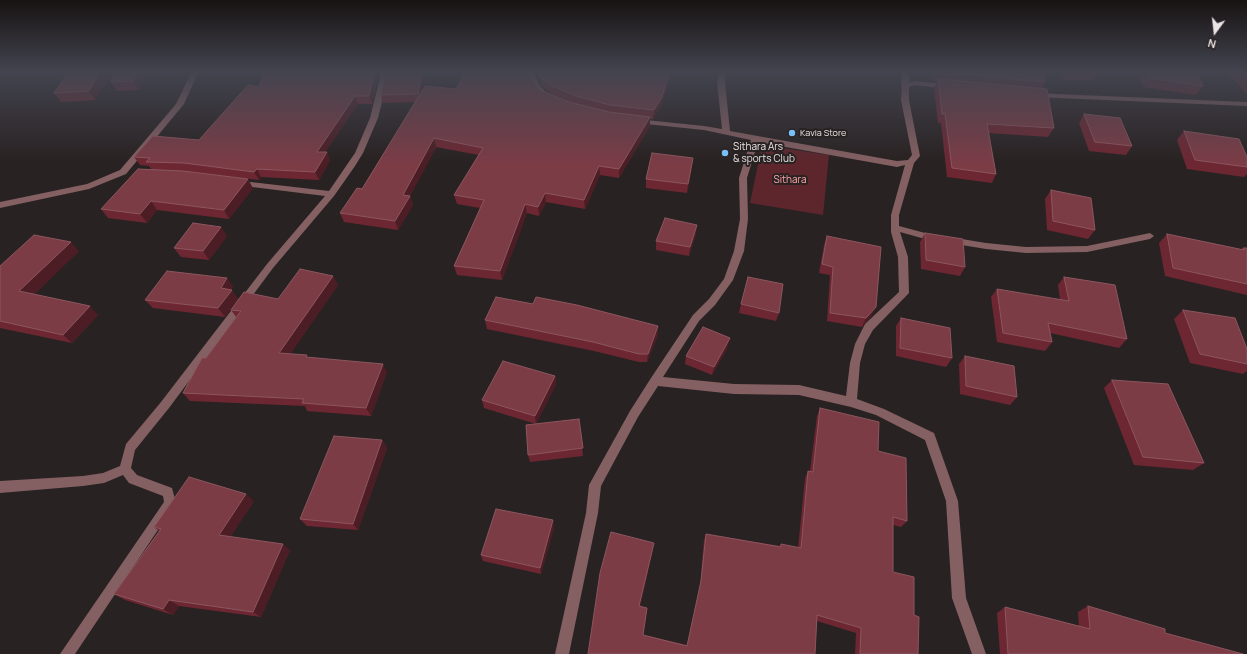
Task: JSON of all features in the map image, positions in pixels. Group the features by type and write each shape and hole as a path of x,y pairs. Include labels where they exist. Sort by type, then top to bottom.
{"street":[{"path":"0,205 90,186 123,172 181,102"},
{"path":"125,470 130,448 165,405 270,266 331,194 352,164 362,146 374,118 378,102"},
{"path":"723,102 726,133"},
{"path":"851,402 855,363 860,344 869,327 904,293 904,257 895,228 895,215 910,162 916,156 905,102"},
{"path":"1192,102 1247,104"},
{"path":"626,120 704,128 755,139 898,164 910,162"},
{"path":"562,654 592,513 595,485 634,414 696,318 712,302 728,280 739,251 744,219 743,178 755,139"},
{"path":"123,172 137,173"},
{"path":"227,182 331,194"},
{"path":"895,228 925,236 986,246 1026,250 1087,249 1150,236"},
{"path":"656,381 734,388 799,390 851,402 880,412 930,437 952,501 959,598 979,654"},
{"path":"0,487 83,482 104,478 125,470"},
{"path":"67,654 170,503 168,492 132,479 125,470"}],"green space":[{"name":"Sithara","path":"762,145 829,155 823,215 750,203"}],"building":[{"path":"233,102 351,102 317,152 327,152 315,172 257,169 254,172 184,163 146,162 150,158 134,157 153,136 199,140"},
{"path":"416,102 568,102 609,112 650,117 619,169 599,166 584,200 545,193 538,207 525,204 500,271 454,266 484,200 454,195 483,148 434,138 403,195 410,196 395,221 340,213 357,188 362,189"},
{"path":"597,102 659,102 654,110 610,105"},
{"path":"941,102 1049,102 1054,128 987,124 996,174 952,168 945,114 942,114"},
{"path":"1084,114 1120,118 1132,146 1095,142"},
{"path":"1184,131 1239,139 1247,157 1247,167 1195,160"},
{"path":"652,153 693,158 688,184 646,179"},
{"path":"138,169 183,171 248,179 224,210 151,201 140,214 101,209"},
{"path":"1051,190 1091,198 1095,230 1053,221"},
{"path":"665,218 697,225 690,247 656,241"},
{"path":"193,223 221,227 203,251 174,248"},
{"path":"925,233 963,239 965,267 926,260"},
{"path":"1167,234 1244,250 1243,248 1247,248 1247,284 1173,268"},
{"path":"34,235 71,242 19,291 90,306 63,335 0,321 0,266"},
{"path":"827,236 881,247 876,307 866,318 830,313 833,267 822,264"},
{"path":"300,269 333,276 279,353 383,364 366,408 302,403 304,399 183,393 202,358 206,358 241,311 231,310 244,292 278,299"},
{"path":"167,271 227,278 221,288 232,290 218,308 145,300"},
{"path":"748,277 783,284 779,313 741,304"},
{"path":"1064,277 1115,285 1127,339 1048,323 1052,342 1003,333 997,289 1069,301"},
{"path":"496,297 533,304 536,297 577,305 658,326 648,354 639,354 593,342 485,320"},
{"path":"1183,310 1235,318 1247,349 1247,364 1200,354"},
{"path":"901,318 950,328 952,358 900,348"},
{"path":"703,327 730,338 714,367 686,356"},
{"path":"965,356 1014,366 1017,397 966,386"},
{"path":"503,361 555,376 535,416 482,400"},
{"path":"1112,380 1168,384 1204,463 1143,457"},
{"path":"820,408 879,422 878,451 906,458 907,521 893,517 893,572 914,577 914,615 919,617 918,654 860,654 861,628 817,615 815,654 588,654 600,573 611,532 654,543 639,606 647,608 643,635 687,646 701,581 706,534 781,547 781,544 801,548 808,471 813,472"},
{"path":"579,419 583,448 528,455 526,425"},
{"path":"334,436 382,440 353,524 300,519"},
{"path":"189,477 246,494 219,535 283,544 253,612 169,600 163,609 114,594 161,529 154,527"},
{"path":"496,509 553,520 540,568 481,555"},
{"path":"1088,606 1165,629 1165,633 1243,654 1008,654 1005,607 1090,629"}],"place":[{"name":"Kavia Store","path":"792,133"},
{"name":"Sithara Ars & sports Club","path":"725,153"}]}
